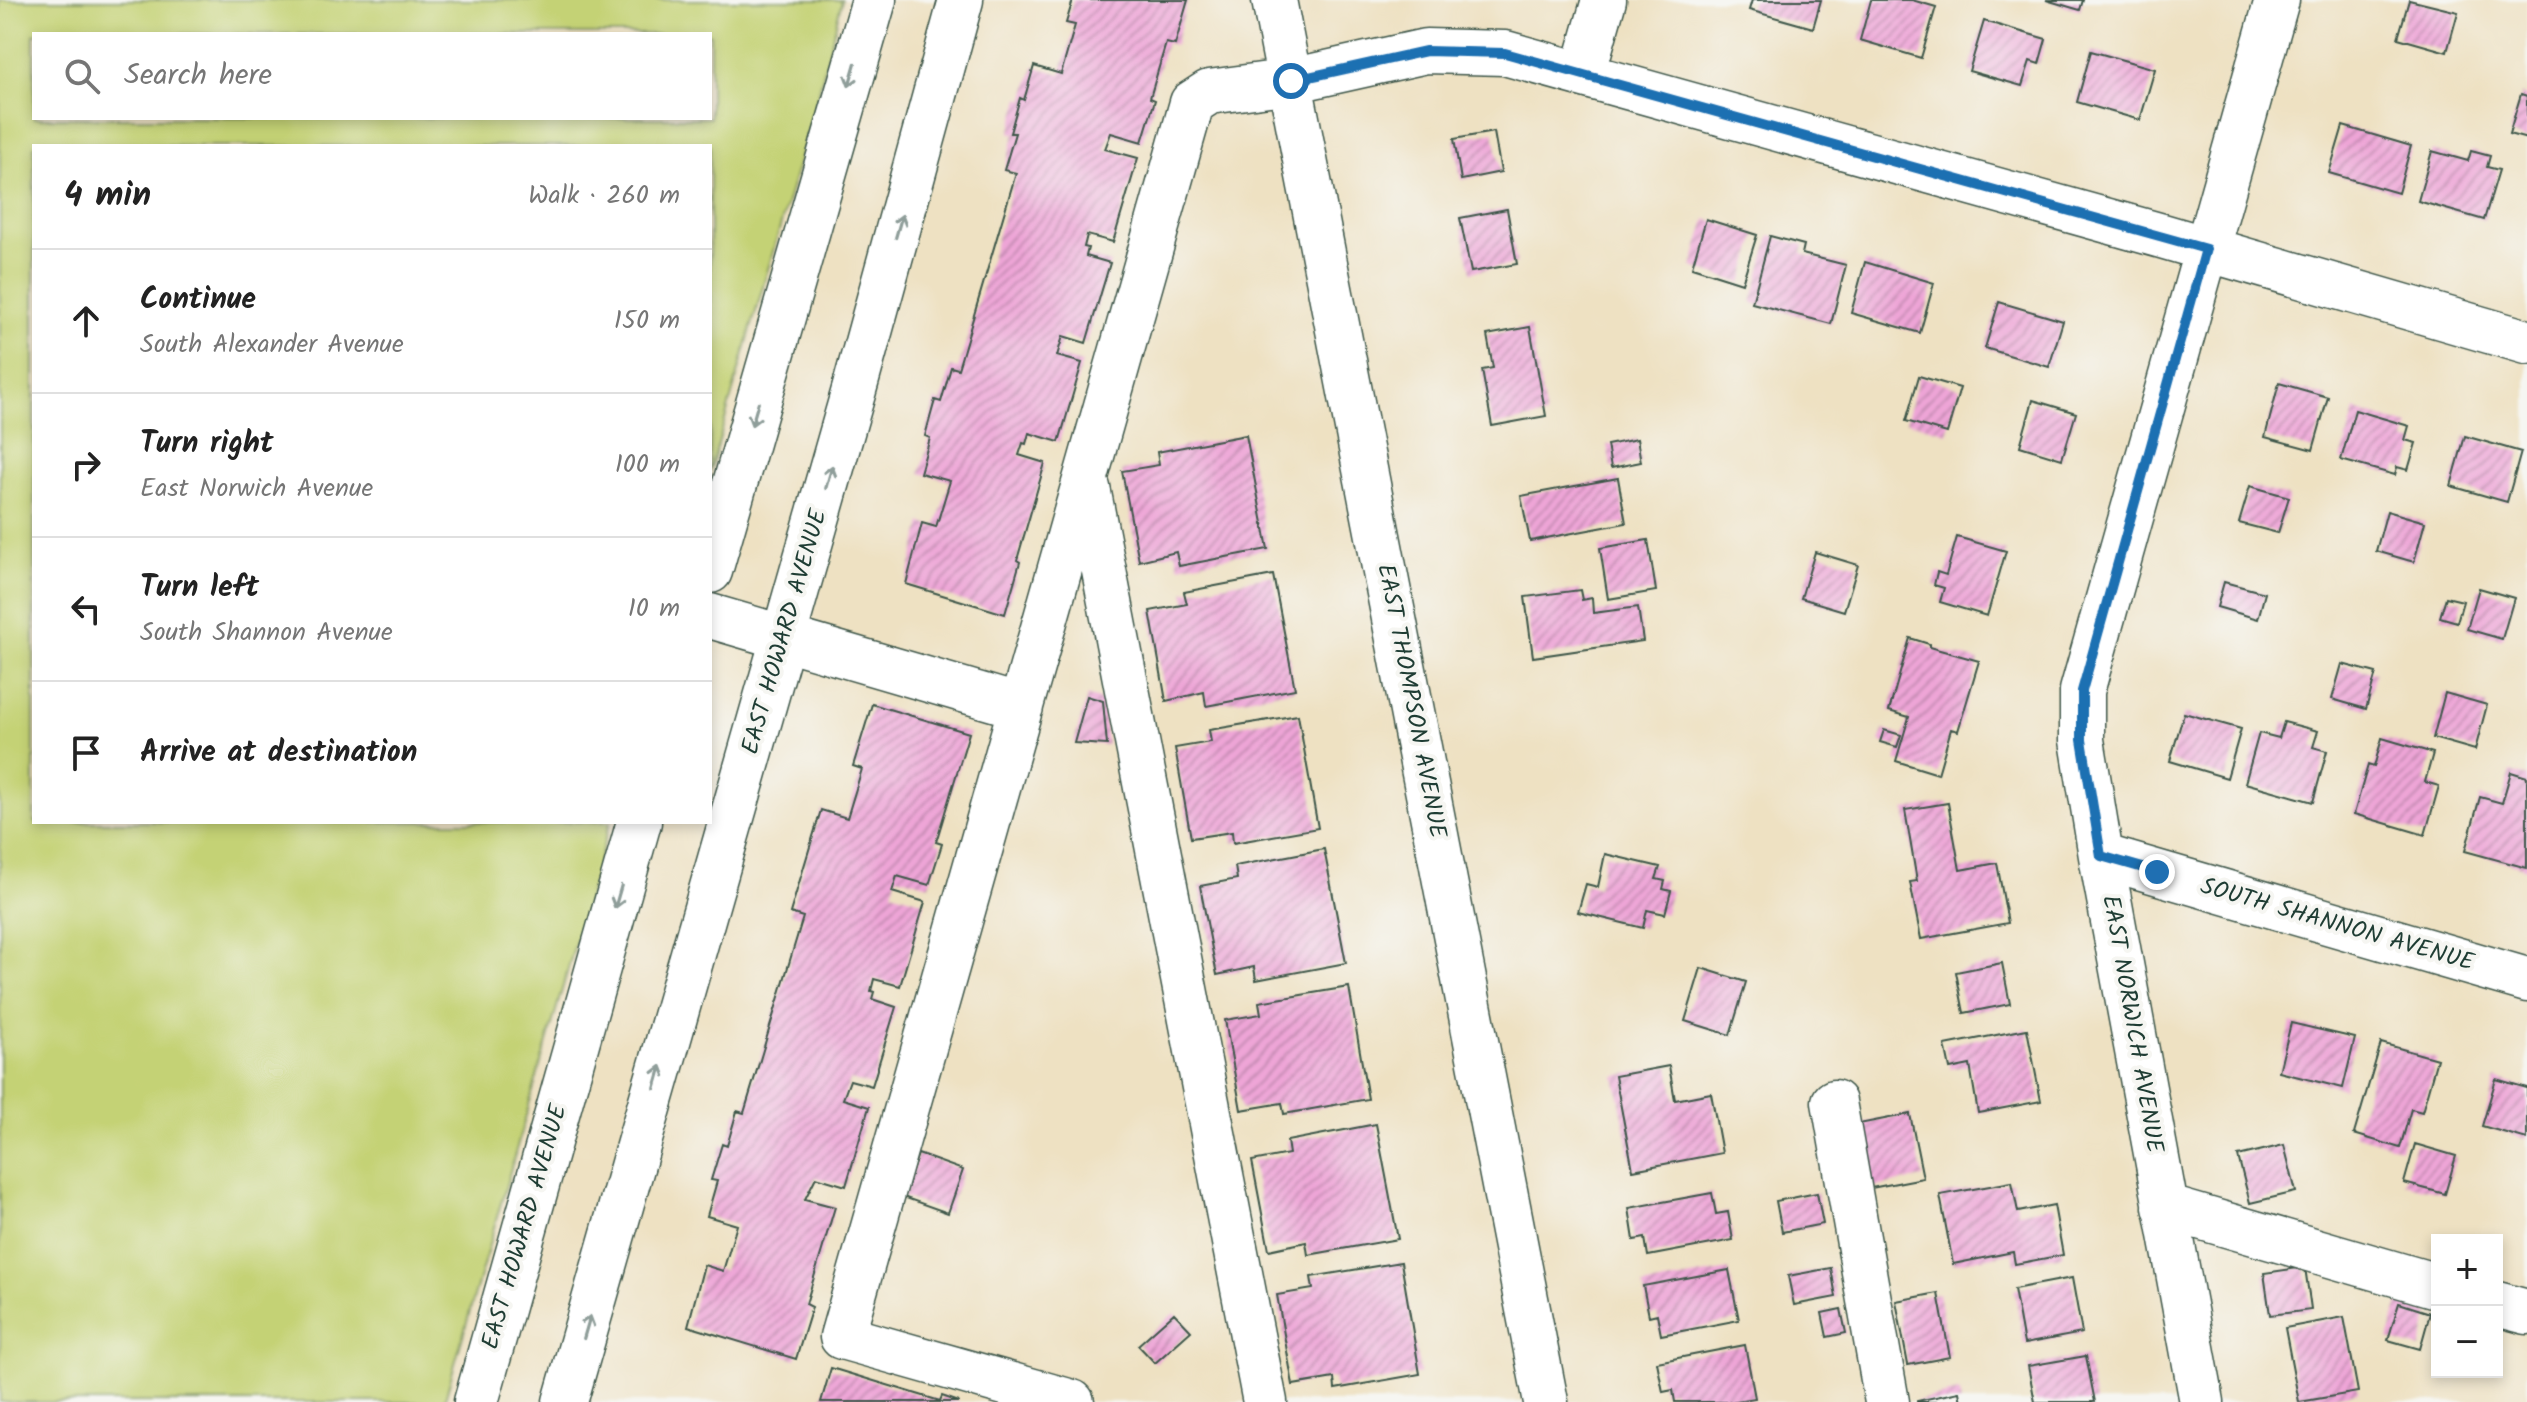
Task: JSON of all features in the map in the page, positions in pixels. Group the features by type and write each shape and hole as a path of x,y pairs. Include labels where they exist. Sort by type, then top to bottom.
{"street":[{"path":"712,564 874,0"},
{"name":"EAST HOWARD AVENUE","path":"565,1402 961,0"},
{"name":"EAST THOMPSON AVENUE","path":"1274,0 1546,1402"},
{"path":"1583,74 1604,0"},
{"name":"EAST NORWICH AVENUE","path":"2202,1402 2101,856 2082,740 2082,691 2277,0"},
{"path":"1072,1402 842,1337 1192,103 1209,92 1291,81 1426,51 1505,53 2527,342"},
{"path":"1086,478 1265,1402"},
{"path":"712,617 1021,707"},
{"name":"EAST HOWARD AVENUE","path":"476,1402 638,824"},
{"name":"SOUTH SHANNON AVENUE","path":"2101,856 2527,980"},
{"path":"1834,1102 1887,1402"},
{"path":"2165,1207 2431,1284"},
{"path":"2503,1306 2527,1312"}],"green space":[{"path":"0,0 842,0 712,465 712,144 32,144 32,824 609,824 444,1402 0,1402"}],"building":[{"path":"1073,0 1188,0 1175,45 1166,43 1150,98 1155,100 1142,142 1111,133 1105,149 1138,158 1113,242 1087,235 1084,247 1088,248 1086,256 1110,263 1086,343 1063,336 1057,356 1082,363 1059,442 1029,433 1019,455 1045,463 1005,614 906,584 922,523 936,527 950,481 920,473 930,438 925,436 935,400 941,402 951,367 958,369 1016,173 1004,170 1015,133 1010,133 1020,98 1024,100 1034,66 1061,74 1075,25 1066,23"},
{"path":"1752,0 1821,0 1813,28 1749,10"},
{"path":"1871,0 1912,0 1936,7 1921,58 1860,40"},
{"path":"2046,0 2083,0 2080,10"},
{"path":"2409,0 2458,12 2447,52 2398,38"},
{"path":"1984,21 2046,39 2039,64 2030,61 2022,86 1969,71"},
{"path":"2091,51 2155,69 2140,120 2077,102"},
{"path":"2521,94 2527,96 2527,139 2509,134"},
{"path":"2343,126 2411,146 2398,193 2329,173"},
{"path":"1494,132 1501,172 1461,180 1454,139"},
{"path":"2432,151 2468,161 2471,151 2490,156 2487,167 2499,170 2484,220 2418,201"},
{"path":"1507,209 1517,264 1471,272 1460,218"},
{"path":"1706,219 1757,235 1742,283 1692,267"},
{"path":"1770,236 1804,245 1802,254 1846,265 1831,324 1752,303"},
{"path":"1865,262 1934,283 1920,333 1851,313"},
{"path":"1999,302 2063,321 2049,367 1985,348"},
{"path":"1530,327 1546,416 1492,426 1482,370 1493,368 1487,335"},
{"path":"1919,376 1960,388 1947,433 1906,421"},
{"path":"2279,383 2328,397 2313,450 2265,437"},
{"path":"2033,400 2076,413 2062,459 2020,446"},
{"path":"2355,410 2409,426 2405,440 2416,443 2408,470 2397,467 2395,475 2341,460"},
{"path":"1246,435 1268,549 1179,566 1176,552 1139,561 1122,471 1159,465 1157,452"},
{"path":"2465,436 2521,452 2507,502 2451,486"},
{"path":"1637,439 1641,462 1611,468 1607,445"},
{"path":"1618,478 1626,523 1530,541 1521,496"},
{"path":"2250,486 2289,497 2278,533 2239,523"},
{"path":"2387,511 2425,522 2414,562 2376,551"},
{"path":"1957,537 2006,551 1987,616 1940,602 1944,588 1934,585 1937,572 1946,575"},
{"path":"1648,540 1656,591 1608,599 1600,548"},
{"path":"1815,552 1858,565 1844,611 1801,598"},
{"path":"1273,575 1295,689 1206,706 1204,692 1166,701 1150,611 1187,604 1184,592"},
{"path":"2224,582 2265,593 2258,619 2217,607"},
{"path":"2479,588 2514,598 2502,639 2467,629"},
{"path":"1580,590 1582,600 1592,598 1593,613 1638,607 1643,641 1533,657 1525,597"},
{"path":"2446,597 2463,601 2457,622 2440,617"},
{"path":"1910,638 1929,644 1929,647 1979,661 1958,731 1951,729 1938,774 1896,761 1909,717 1889,711"},
{"path":"2342,664 2376,673 2366,709 2332,699"},
{"path":"2445,693 2487,705 2475,750 2433,738"},
{"path":"1087,696 1103,701 1107,745 1074,743"},
{"path":"872,704 969,733 936,842 942,844 929,885 897,876 892,892 925,902 900,986 874,979 872,999 896,1007 872,1086 850,1080 843,1099 869,1107 846,1186 816,1177 805,1199 835,1207 806,1304 812,1307 796,1359 688,1326 704,1265 723,1271 737,1225 707,1216 717,1181 711,1180 722,1144 727,1146 737,1111 744,1113 803,917 790,913 821,810 847,818 862,769 853,766"},
{"path":"2184,713 2241,729 2227,778 2170,761"},
{"path":"1298,715 1318,828 1233,843 1232,832 1191,838 1175,748 1211,742 1209,730"},
{"path":"2284,722 2318,731 2313,747 2327,751 2313,802 2245,783 2259,733 2279,738"},
{"path":"1884,730 1901,735 1897,747 1880,742"},
{"path":"2382,738 2433,753 2425,782 2439,786 2425,835 2354,814 2368,765 2374,767"},
{"path":"2511,772 2527,777 2527,868 2465,851 2480,797 2502,803"},
{"path":"1948,803 1960,870 1997,863 2008,923 1921,939 1910,882 1917,881 1905,810"},
{"path":"1324,849 1346,963 1256,980 1254,967 1217,975 1200,886 1237,879 1235,866"},
{"path":"1605,854 1660,867 1656,879 1665,881 1663,889 1671,891 1665,914 1647,910 1643,928 1578,912 1586,884 1598,887"},
{"path":"2002,963 2010,1004 1964,1013 1956,972"},
{"path":"1701,968 1746,982 1730,1035 1685,1021"},
{"path":"1349,987 1368,1099 1284,1114 1282,1103 1241,1110 1225,1020 1261,1014 1259,1002"},
{"path":"2291,1023 2355,1038 2343,1088 2279,1072"},
{"path":"2027,1029 2041,1101 1978,1113 1970,1065 1950,1069 1945,1045"},
{"path":"2381,1043 2437,1059 2422,1112 2411,1109 2400,1148 2354,1134"},
{"path":"1669,1066 1675,1100 1711,1093 1722,1153 1633,1170 1615,1076"},
{"path":"2496,1079 2527,1088 2527,1139 2482,1126"},
{"path":"1910,1114 1923,1178 1871,1188 1859,1124"},
{"path":"1376,1124 1398,1239 1308,1255 1306,1242 1269,1250 1252,1161 1289,1154 1287,1141"},
{"path":"2415,1144 2456,1156 2445,1194 2404,1183"},
{"path":"2284,1145 2296,1192 2250,1203 2238,1156"},
{"path":"918,1154 963,1170 948,1213 903,1197"},
{"path":"2012,1182 2018,1212 2054,1205 2063,1255 2015,1264 2013,1252 1953,1264 1940,1195"},
{"path":"1712,1193 1716,1214 1728,1212 1733,1240 1648,1256 1645,1238 1634,1240 1629,1208"},
{"path":"1817,1193 1823,1224 1782,1232 1776,1201"},
{"path":"1401,1262 1420,1374 1335,1389 1334,1378 1293,1385 1277,1295 1313,1289 1311,1277"},
{"path":"2305,1267 2311,1310 2270,1315 2264,1273"},
{"path":"1831,1268 1836,1297 1794,1305 1788,1276"},
{"path":"1729,1270 1739,1320 1661,1335 1657,1314 1649,1316 1643,1286"},
{"path":"2072,1278 2082,1333 2024,1344 2014,1289"},
{"path":"1938,1293 1950,1357 1908,1365 1896,1301"},
{"path":"2399,1303 2430,1313 2420,1349 2388,1340"},
{"path":"1841,1309 1846,1333 1827,1337 1822,1313"},
{"path":"1174,1313 1191,1331 1155,1363 1138,1345"},
{"path":"2344,1317 2358,1392 2299,1402 2285,1328"},
{"path":"1745,1345 1755,1398 1731,1402 1675,1402 1673,1390 1663,1392 1657,1362"},
{"path":"2086,1356 2095,1402 2035,1402 2028,1366"},
{"path":"831,1368 940,1401 942,1396 959,1402 821,1402"},
{"path":"1959,1392 1961,1402 1917,1402 1917,1401"}],"route":[{"path":"1291,81 1426,51 1505,53 2206,249 2082,691 2082,740 2101,856 2157,872"}]}
